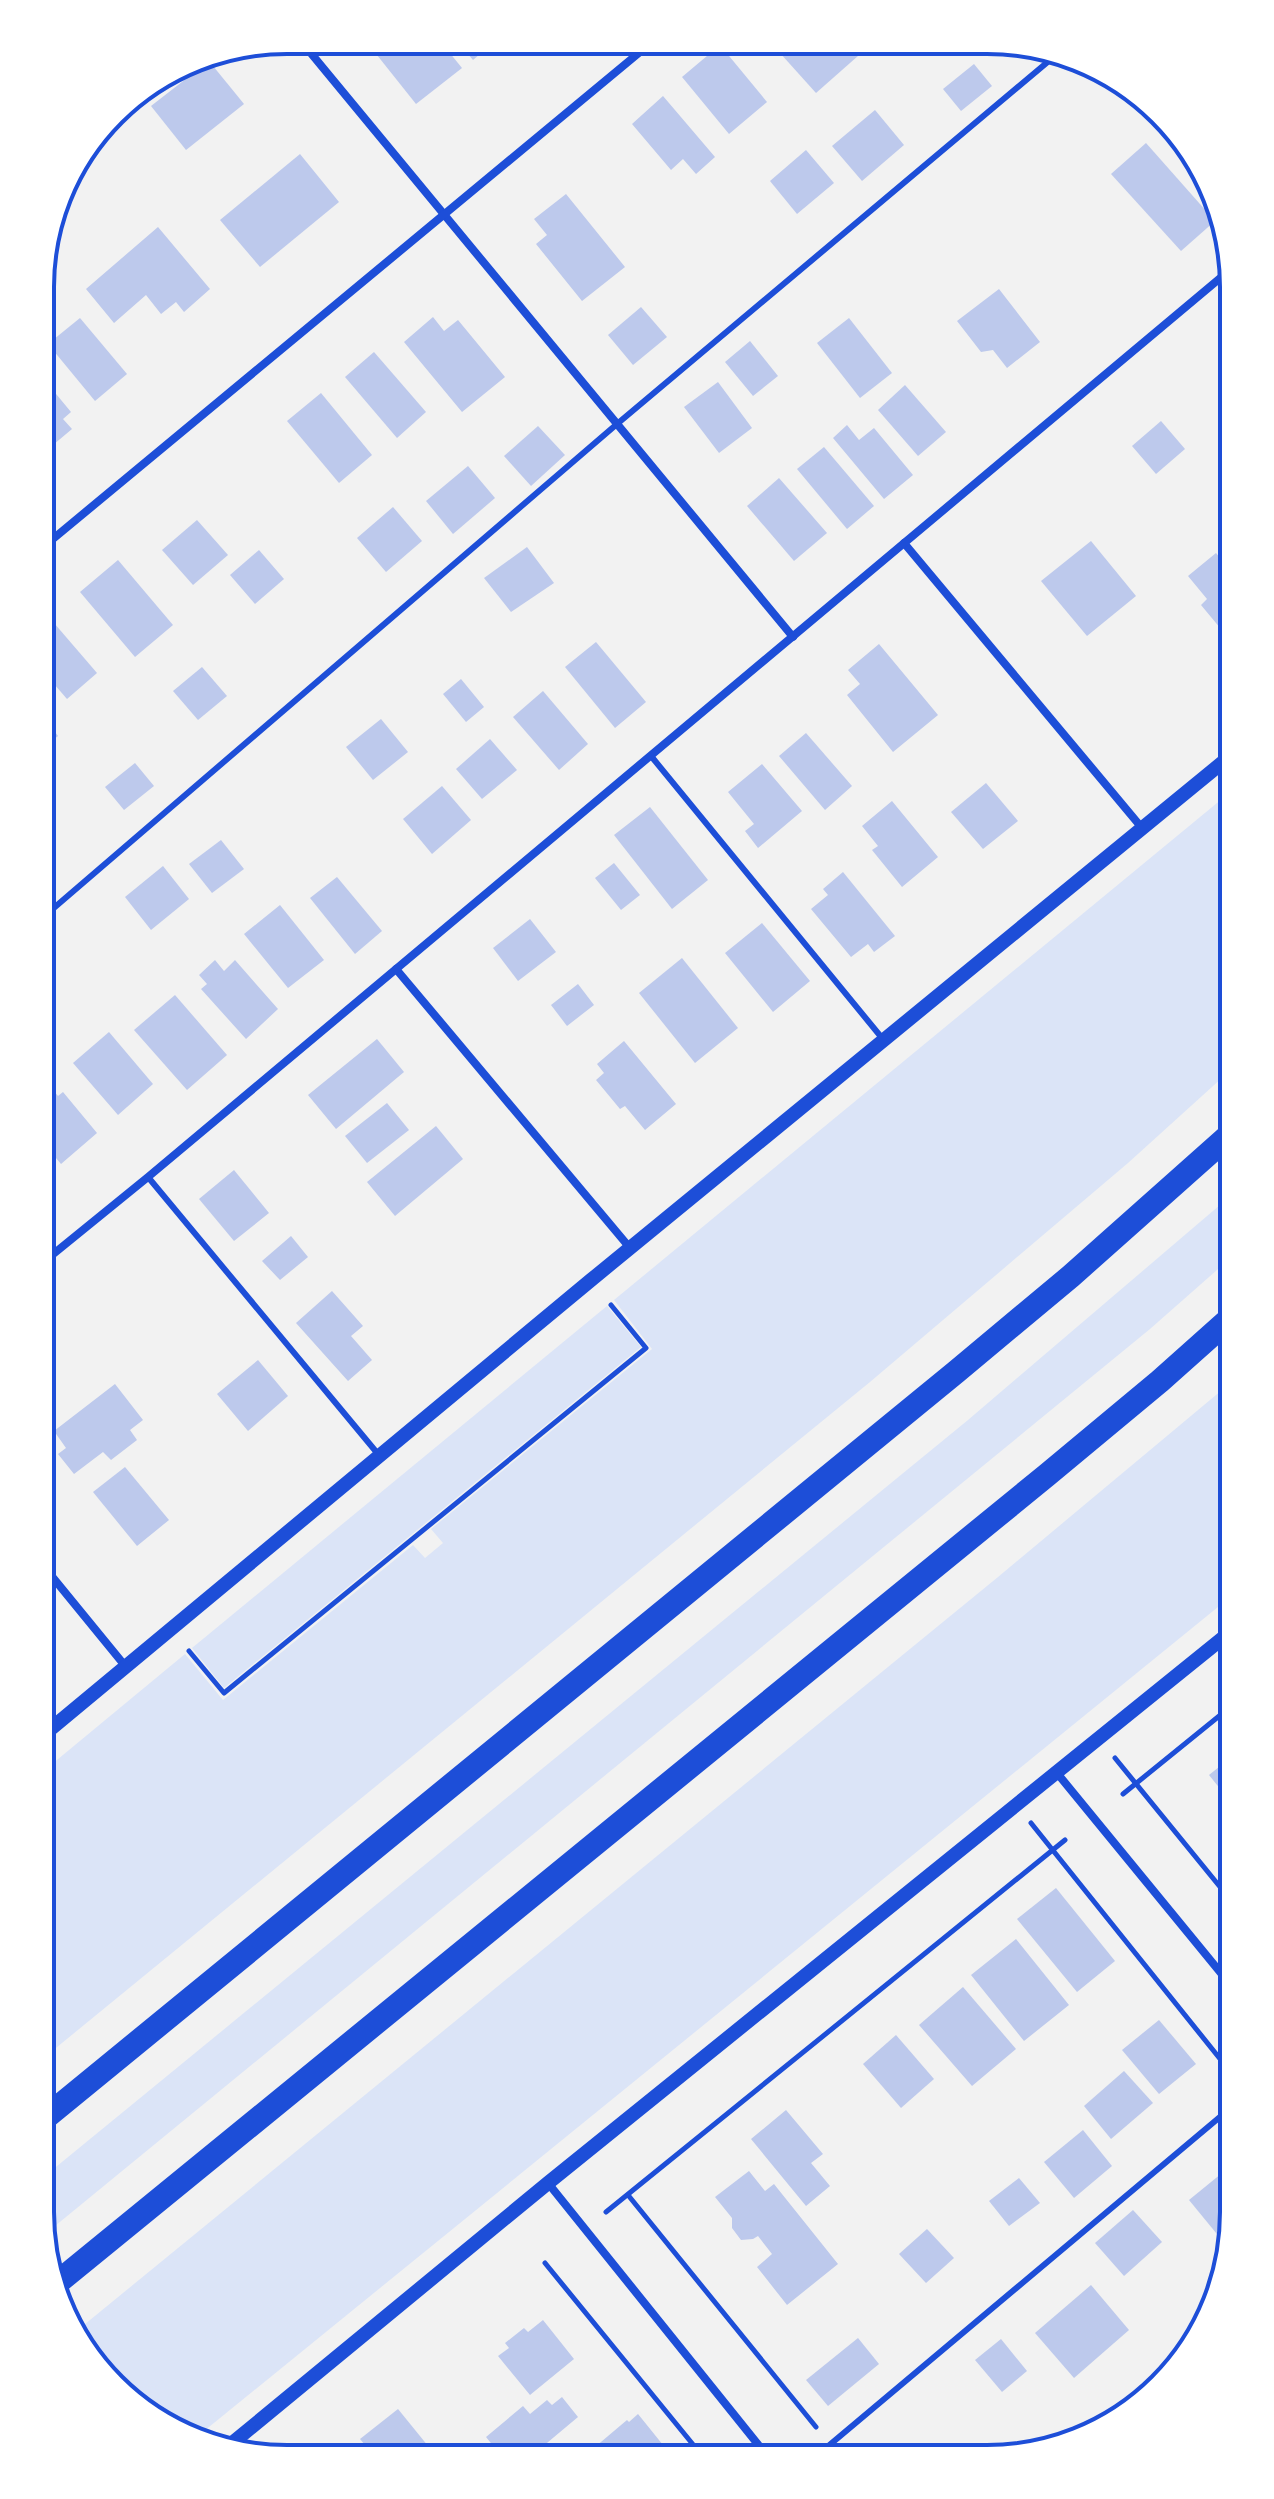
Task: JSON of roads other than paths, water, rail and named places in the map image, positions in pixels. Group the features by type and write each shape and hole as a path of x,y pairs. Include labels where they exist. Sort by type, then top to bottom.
{"highway":[{"path":"54,2111 956,1372 1071,1276 1220,1143"},
{"path":"63,2278 1047,1475 1220,1327"}],"street":[{"path":"311,54 793,637"},
{"path":"54,538 638,54"},
{"path":"54,1252 148,1177 1219,279"},
{"path":"904,543 1142,828"},
{"path":"54,1726 630,1248 1220,764"},
{"path":"396,969 630,1248"},
{"path":"54,1579 126,1667"},
{"path":"237,2439 548,2183 1220,1640"},
{"path":"1057,1773 1220,1972"},
{"path":"548,2183 759,2445"}],"lane":[{"path":"54,908 617,424 1048,62"},
{"path":"651,756 883,1040"},
{"path":"148,1177 379,1456"},
{"path":"831,2445 1220,2117"}]}
